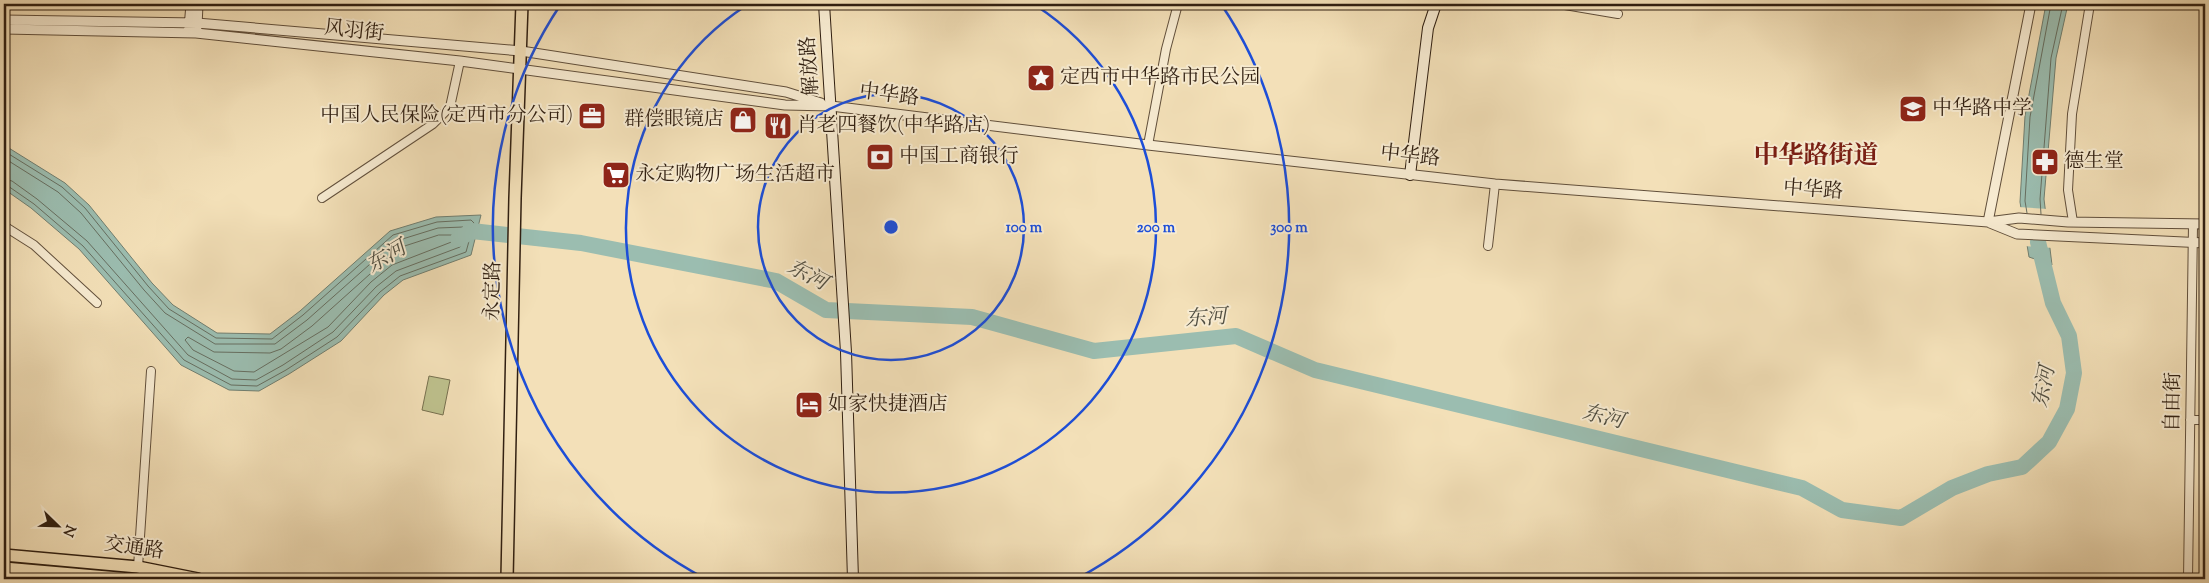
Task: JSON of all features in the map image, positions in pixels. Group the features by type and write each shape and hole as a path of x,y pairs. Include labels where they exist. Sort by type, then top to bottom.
{"main road":[{"name":"永定路","path":"506,579 515,198 522,4"},
{"name":"解放路","path":"824,4 846,352 853,579"},
{"path":"1410,175 1428,28 1436,4"},
{"name":"交通路","path":"4,555 138,567 198,579"},
{"name":"交通路","path":"4,568 130,579"}],"street":[{"path":"191,4 193,33"},
{"path":"193,23 198,4"},
{"path":"1148,145 1166,49 1178,4"},
{"path":"1559,4 1618,14"},
{"path":"1988,222 2031,4"},
{"path":"2071,222 2068,190 2072,114 2090,4"},
{"name":"风羽街","path":"4,20 193,23 521,51"},
{"name":"风羽街","path":"4,29 193,33 520,69"},
{"name":"中华路","path":"521,51 786,92 831,106"},
{"path":"322,198 433,124 450,107 460,61"},
{"name":"中华路","path":"520,69 785,105 831,106 1148,145 1495,184 1988,222 2019,218 2071,222 2205,224"},
{"path":"1488,246 1495,184"},
{"name":"中华路","path":"1988,222 2017,234 2205,243"},
{"name":"自由街","path":"2188,579 2193,224"},
{"path":"4,226 34,246 97,303"},
{"path":"138,567 151,371"},
{"path":"2190,420 2205,420"}],"green space":[{"path":"429,376 450,380 443,415 422,410"}],"water":[{"path":"2046,4 2068,4 2056,58 2044,199 2052,265 2029,257 2020,202 2025,116"},
{"path":"4,145 65,183 89,205 152,283 173,305 217,333 270,334 300,311 390,231 436,217 481,215 471,255 403,280 384,295 341,341 259,391 229,390 181,365 79,249 31,208 4,189"}],"pier":[{"path":"2018,207 2048,209 2053,248 2024,246"}],"waterway":[{"name":"东河","path":"458,239 472,231 581,243 776,281 826,310 972,317 1094,351 1236,336 1315,370 1802,488 1842,510 1901,518 1952,488 1988,474 2022,467 2049,442 2067,409 2074,373 2069,336 2053,303 2038,242"}],"place":[{"name":"定西市中华路市民公园","path":"1041,78"},
{"name":"中华路中学","path":"1913,109"},
{"name":"中国人民保险(定西市分公司)","path":"592,116"},
{"name":"群偿眼镜店","path":"743,120"},
{"name":"肖老四餐饮(中华路店)","path":"778,126"},
{"name":"中国工商银行","path":"880,157"},
{"name":"德生堂","path":"2045,162"},
{"name":"永定购物广场生活超市","path":"616,175"},
{"name":"如家快捷酒店","path":"809,405"}],"district":[{"name":"中华路街道","path":"1816,157"}]}
